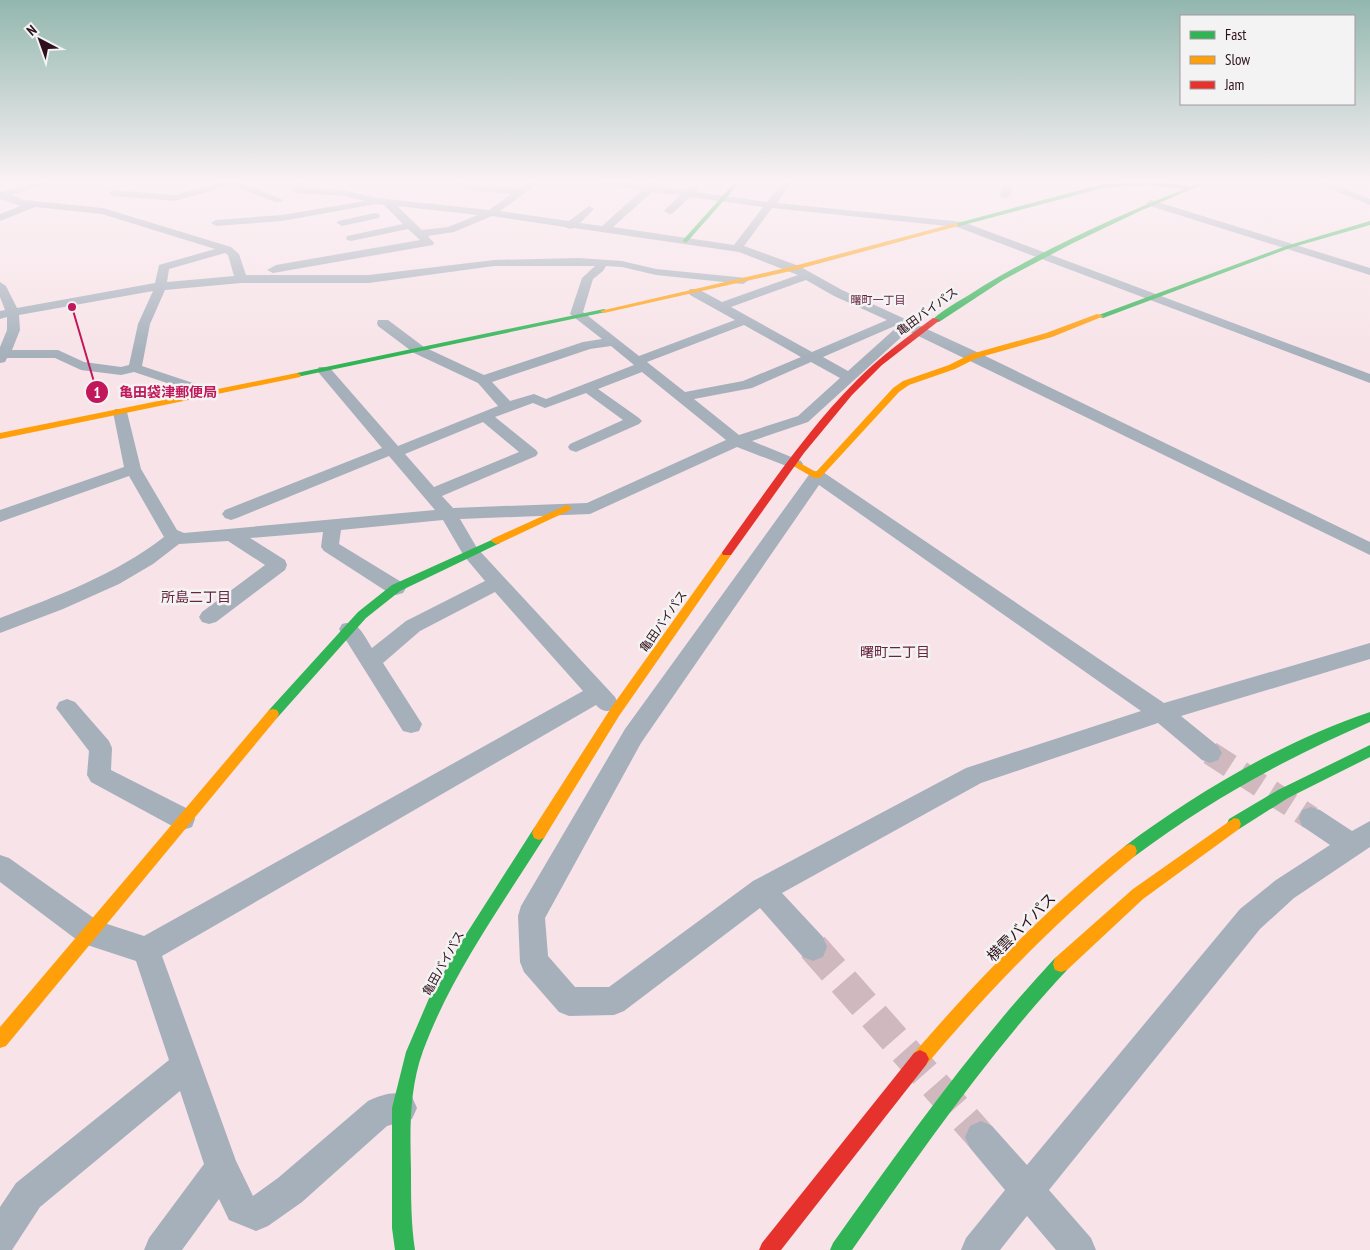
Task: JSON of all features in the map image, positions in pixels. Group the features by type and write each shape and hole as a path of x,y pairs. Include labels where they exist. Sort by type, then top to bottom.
{"main road":[{"path":"0,436 694,292 795,268 902,239"},
{"name":"亀田バイパス","path":"405,1250 402,1228 401,1108 414,1052 436,1002 470,941 616,712 767,497 850,392 902,345 966,299 1047,256 1074,239"},
{"path":"794,464 817,476 896,390 906,383 952,367 974,356 1050,335 1288,246 1312,239"},
{"path":"0,1040 91,933 183,820 348,629 396,588 567,508"},
{"name":"横雲バイパス","path":"770,1250 890,1096 962,1008 1020,947 1064,905 1154,834 1205,799 1265,765 1347,725 1370,717"},
{"path":"840,1250 929,1124 994,1040 1051,975 1094,933 1138,894 1235,823 1294,787 1370,751"}],"street":[{"path":"196,239 227,249 233,254 241,278"},
{"path":"425,239 446,267"},
{"path":"673,239 737,248 795,268 838,293 974,356 1370,550"},
{"path":"737,248 744,239"},
{"path":"1001,239 1370,380"},
{"path":"1267,239 1370,272"},
{"path":"261,278 276,268 428,242"},
{"path":"135,368 144,324 161,286 163,267 227,249"},
{"path":"602,262 600,269 588,278 576,314 582,316 737,441 794,464"},
{"path":"6,313 102,294 161,286 241,278 369,279 446,267 494,263 602,262 686,276 742,280"},
{"path":"720,308 808,275"},
{"path":"0,286 12,307 6,313"},
{"path":"694,292 720,308 848,376"},
{"path":"2,357 12,340 14,319 6,313"},
{"path":"231,514 507,407 534,398 544,404 588,388 743,320"},
{"path":"383,322 419,350 483,380 507,407"},
{"path":"682,397 747,386 812,357 902,323"},
{"path":"120,412 133,469 171,534 182,539 448,514 590,508 737,441 803,419 902,323"},
{"path":"483,380 588,345 614,342"},
{"path":"2,357 58,354 81,366 121,371 135,368 209,393"},
{"path":"324,370 448,514 470,552 597,694 616,712 633,736"},
{"path":"576,446 634,421 588,388"},
{"path":"431,494 530,453 485,416"},
{"path":"0,516 133,469"},
{"path":"1210,753 1161,713 817,476 633,736 531,916 534,962 569,1002 614,1001 762,890 974,775 1161,713 1370,651"},
{"path":"333,525 330,547 396,588"},
{"path":"209,617 278,565 232,535"},
{"path":"0,626 67,599 118,575 146,560 177,537"},
{"path":"370,662 413,626 497,583"},
{"path":"348,629 411,724"},
{"path":"0,867 91,933 146,950 597,694"},
{"path":"67,708 101,748 99,775 183,820"},
{"path":"1312,818 1360,839"},
{"path":"978,1250 1250,919 1285,889 1360,839"},
{"path":"762,890 813,947"},
{"path":"146,950 222,1168 241,1208 256,1214 290,1190 379,1112 401,1108"},
{"path":"0,1238 28,1195 186,1066"},
{"path":"980,1136 1079,1250"},
{"path":"161,1250 222,1168"}],"tunnel":[{"path":"1210,753 1311,818"},
{"path":"813,947 981,1137"}],"traffic: fast":[{"path":"936,320 1001,279 1074,239"},
{"path":"1100,316 1288,247 1314,239"},
{"path":"297,375 604,311"},
{"path":"273,714 362,615 396,588 496,541"},
{"path":"1130,851 1186,811 1246,775 1307,744 1370,717"},
{"path":"1234,824 1283,794 1370,751"},
{"path":"405,1250 402,1228 401,1108 414,1052 436,1002 470,941 539,833"},
{"path":"840,1250 945,1102 1001,1031 1061,964"}],"traffic: slow":[{"path":"604,311 795,268 902,239"},
{"path":"795,464 817,476 896,390 906,383 952,367 974,356 1049,335 1100,316"},
{"path":"0,436 297,375"},
{"path":"496,541 567,508"},
{"path":"539,833 615,712 727,553"},
{"path":"0,1040 273,714"},
{"path":"1061,964 1138,894 1234,824"},
{"path":"920,1059 994,975 1046,923 1130,851"}],"traffic: jam":[{"path":"727,553 801,451 849,393 890,354 936,320"},
{"path":"769,1250 920,1059"}],"place":[{"name":"亀田袋津郵便局","path":"72,307"}],"district":[{"name":"曙町一丁目","path":"878,300"},
{"name":"所島二丁目","path":"196,597"},
{"name":"曙町二丁目","path":"895,652"}]}
